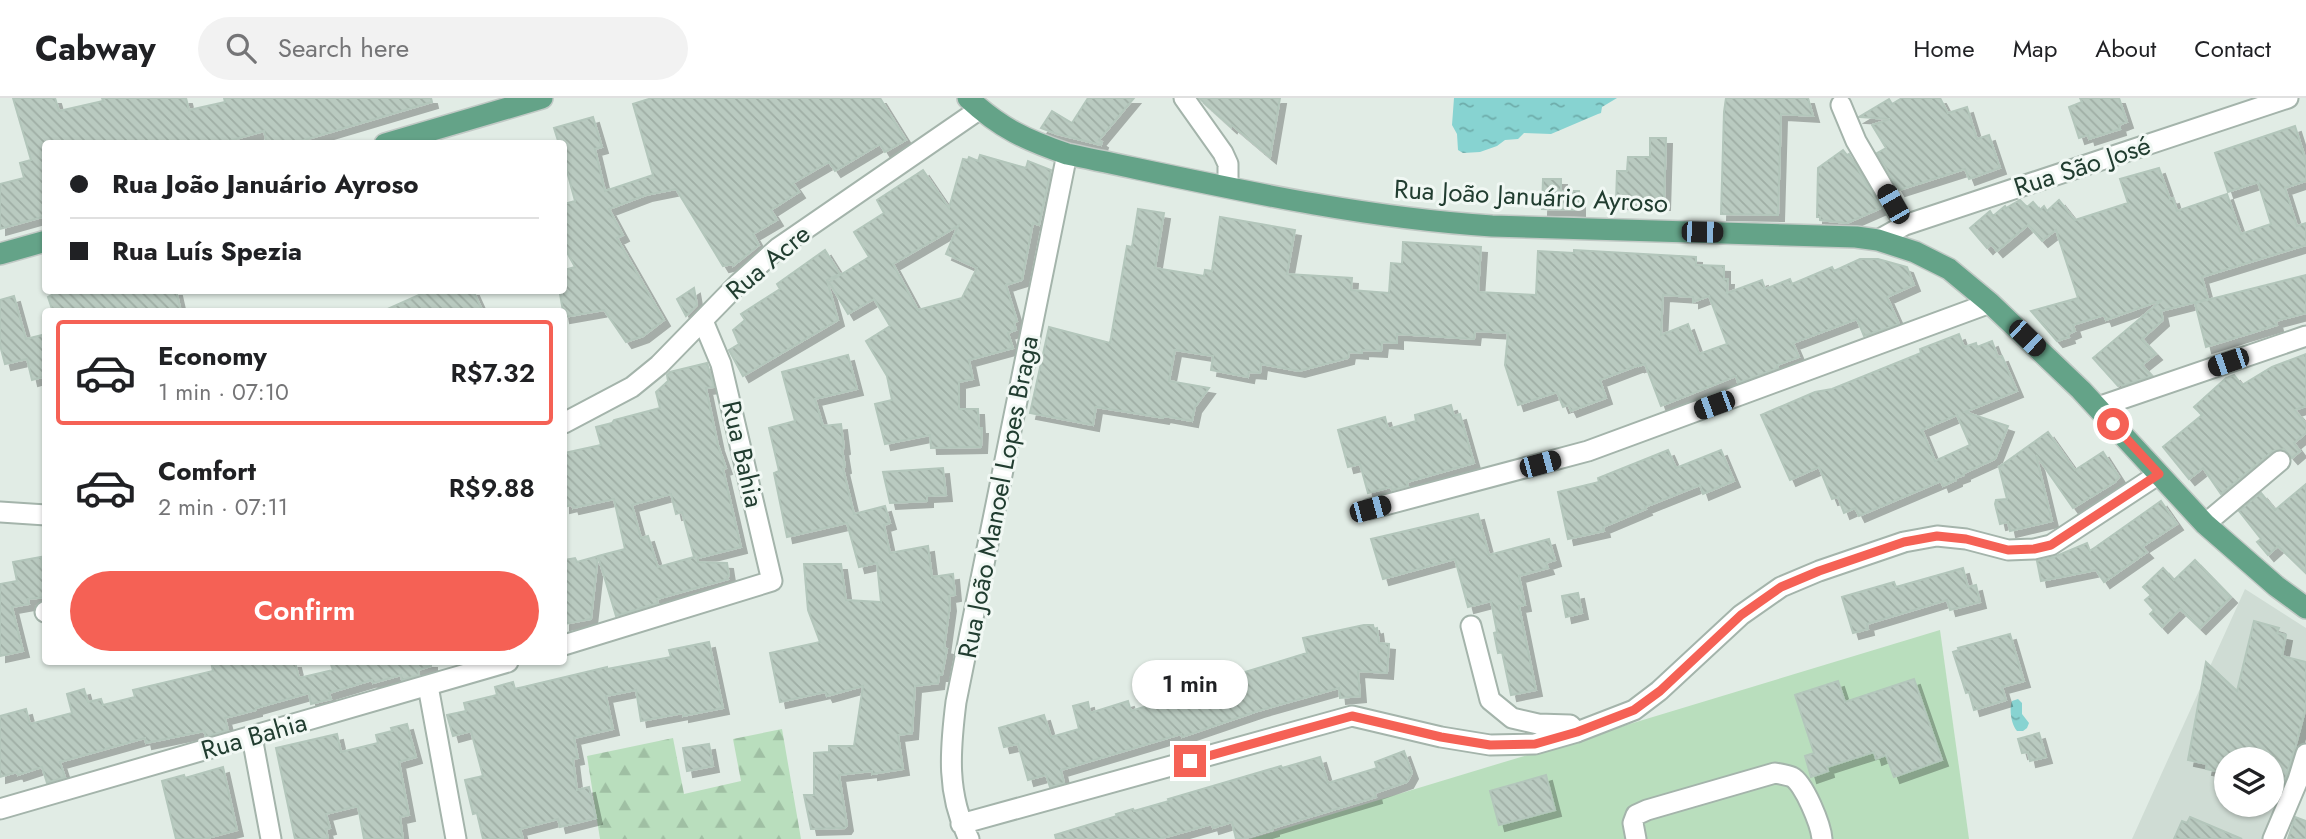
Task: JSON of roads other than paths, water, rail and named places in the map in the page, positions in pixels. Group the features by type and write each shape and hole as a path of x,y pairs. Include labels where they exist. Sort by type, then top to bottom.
{"main road":[{"path":"399,140 542,98"},
{"name":"Rua João Januário Ayroso","path":"974,103 1007,130 1067,154 1362,213 1437,223 1606,231 1856,236 1915,252 1949,269 1990,303 2098,407 2205,524 2276,586 2306,608"},
{"path":"0,254 42,242"}],"street":[{"path":"1184,98 1223,153 1228,164 1228,187"},
{"name":"Rua São José","path":"1878,240 1905,225 2288,98"},
{"name":"Rua Acre","path":"567,421 632,387 659,365 739,283 778,248 974,103"},
{"path":"1841,105 1856,141 1905,225"},
{"name":"Rua João Manoel Lopes Braga","path":"965,831 954,798 950,751 956,702 1067,154"},
{"path":"1370,509 1588,451 1990,303"},
{"name":"Rua Bahia","path":"567,644 772,581 721,364 703,321"},
{"path":"2098,407 2306,336"},
{"path":"2205,524 2280,461"},
{"path":"965,831 1352,716 1441,737 1490,745 1535,744 1577,732 1634,710 1660,691 1741,615 1781,587 1904,542 1937,536 1966,539 2008,550 2051,545 2159,474"},
{"path":"0,512 42,515"},
{"path":"1471,626 1490,700 1512,718 1538,724 1570,725 1577,732"},
{"name":"Rua Bahia","path":"0,809 498,665"},
{"path":"428,686 456,839"},
{"path":"252,737 271,839"},
{"path":"2273,839 2306,754"},
{"path":"1636,839 1633,823 1636,815 1774,773 1797,781 1809,801 1822,839"}],"water":[{"path":"1454,98 1617,98 1602,107 1601,113 1551,134 1524,133 1518,139 1505,140 1480,152 1463,153 1458,150 1457,134 1452,125"},
{"path":"2018,699 2022,703 2022,714 2029,723 2023,731 2017,731 2011,716 2012,701"}]}
